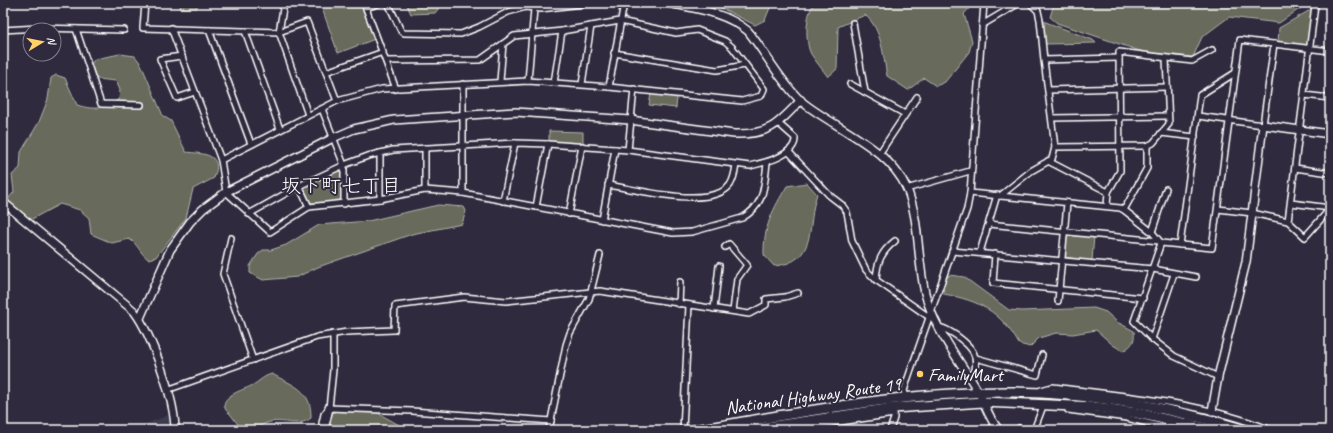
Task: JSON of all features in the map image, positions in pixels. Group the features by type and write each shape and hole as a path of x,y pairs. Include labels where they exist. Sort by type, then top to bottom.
{"highway":[{"name":"National Highway Route 19","path":"694,430 878,400 905,394 979,393 1030,393 1105,399 1145,406 1246,430"},
{"name":"National Highway Route 19","path":"748,430 894,411 983,402 1025,403 1043,406 1121,410 1214,430"},
{"path":"1121,410 1127,418"}],"street":[{"path":"145,3 143,28 279,32 307,22 337,101"},
{"path":"284,3 279,32 308,115"},
{"path":"380,3 365,5 396,89"},
{"path":"388,3 401,31 404,33 453,34 468,32 525,5 534,9 555,5 589,3"},
{"path":"609,87 624,3"},
{"path":"668,3 711,12 738,23 753,37 801,100 879,154 897,172 906,189 915,225 925,293 930,314 979,393 992,423 999,430"},
{"path":"905,394 970,193 970,171 984,3"},
{"path":"982,25 1019,3"},
{"path":"980,252 998,196 1031,171 1052,159 1055,148 1040,20 1038,11 1030,3"},
{"path":"1288,221 1315,5"},
{"path":"528,81 534,9"},
{"path":"221,160 337,101 365,92 500,81 528,81 582,84 742,101 761,96 764,89 725,40 697,30 676,33 620,21 562,31 514,36 480,60 386,61"},
{"path":"853,23 865,92"},
{"path":"582,84 591,26"},
{"path":"172,28 221,160 226,192 270,232 309,207 380,200 426,190 463,193 682,234 742,218 756,207 762,198 768,163"},
{"path":"3,30 22,29"},
{"path":"62,29 124,30"},
{"path":"76,29 101,104 141,104"},
{"path":"209,30 251,144"},
{"path":"245,31 280,129"},
{"path":"554,83 562,31"},
{"path":"988,224 1212,248 1240,40 1330,51"},
{"path":"500,81 503,44"},
{"path":"1212,413 1218,377 1246,262 1274,44"},
{"path":"1107,206 1108,192 1120,171 1119,52 1192,61 1212,50"},
{"path":"326,72 383,52"},
{"path":"614,53 717,70 746,65"},
{"path":"182,56 160,59 177,98 195,92"},
{"path":"1044,60 1119,58"},
{"path":"1055,148 1147,146 1153,143 1169,124 1166,59"},
{"path":"1180,245 1200,95 1235,73"},
{"path":"463,84 463,193"},
{"path":"850,84 905,114"},
{"path":"1048,90 1167,87"},
{"path":"628,150 634,89"},
{"path":"1304,95 1330,98"},
{"path":"879,154 917,97"},
{"path":"140,318 165,260 177,240 202,209 226,192 354,129 381,122 463,115 539,112 630,120 744,134 764,131 778,123 801,100"},
{"path":"322,109 344,166 344,204"},
{"path":"1052,118 1168,116"},
{"path":"1198,116 1330,134"},
{"path":"249,214 299,186 344,166 380,153 425,148 515,143 548,144 628,150 750,166 768,163 794,146 795,138 778,123"},
{"path":"1161,133 1195,137"},
{"path":"503,201 515,143"},
{"path":"536,207 548,144"},
{"path":"569,214 582,146"},
{"path":"1124,210 1147,168 1147,146"},
{"path":"425,148 426,190"},
{"path":"602,220 615,149"},
{"path":"788,151 829,195 842,205 847,212 852,241 866,270 876,280 930,314"},
{"path":"380,153 380,200"},
{"path":"1048,161 1108,192"},
{"path":"608,184 683,198 700,197 722,191 729,186 734,178 736,165"},
{"path":"1295,168 1330,173"},
{"path":"906,189 970,171"},
{"path":"299,186 309,207"},
{"path":"1152,232 1166,189"},
{"path":"970,193 1107,206 1124,210 1152,232 1160,242"},
{"path":"3,202 134,311 140,318 150,340 167,390 172,406 175,430"},
{"path":"1058,302 1068,203"},
{"path":"1291,203 1330,209"},
{"path":"1218,209 1252,213 1288,221 1305,237 1330,209"},
{"path":"232,238 223,274 253,360"},
{"path":"876,280 880,257 895,241"},
{"path":"1160,242 1153,269 1134,321 1152,339 1174,356 1218,377"},
{"path":"725,247 729,244 747,265 737,279 733,311"},
{"path":"952,250 1153,269 1196,277"},
{"path":"995,254 993,283 1143,298"},
{"path":"549,430 566,345 570,333 591,293 600,255"},
{"path":"714,309 719,266"},
{"path":"1152,339 1174,274"},
{"path":"679,304 680,282"},
{"path":"167,390 317,337 333,334 394,330 395,306 464,297 506,301 612,292 679,304 749,314 766,305 766,299 784,297 798,293"},
{"path":"684,430 689,305"},
{"path":"938,327 945,328 971,346 977,364 974,375 970,378"},
{"path":"324,430 329,408 333,370 333,334"},
{"path":"976,358 1037,375 1042,355"},
{"path":"1030,393 1052,387 1135,397 1212,413 1271,430"},
{"path":"1034,430 1043,406 1053,409 1097,413 1127,418 1175,430"},
{"path":"329,408 412,411 551,421"},
{"path":"321,430 324,414 329,408"},
{"path":"789,430 894,411 890,430"},
{"path":"1017,430 1019,428 1023,430"}],"shaded area":[{"path":"169,415 170,430 130,430"}],"green space":[{"path":"181,3 197,3 197,8 180,8"},
{"path":"320,3 362,3 375,39 338,53"},
{"path":"406,3 443,3 435,13 411,14"},
{"path":"711,3 772,3 765,20 755,25"},
{"path":"815,3 974,3 964,14 972,41 969,52 945,82 936,86 924,78 908,90 887,76 881,43 875,27 865,15 838,27 837,69 828,77 809,49 807,35 808,20 809,13"},
{"path":"1052,3 1308,3 1279,23 1229,17 1202,37 1193,57 1143,52 1057,23 1050,17 1053,7"},
{"path":"1312,9 1308,44 1278,42 1279,28"},
{"path":"1043,21 1093,40 1096,43 1045,44"},
{"path":"120,54 135,56 141,64 163,116 171,121 186,152 210,156 214,159 216,164 214,178 193,189 186,218 156,257 148,259 129,239 112,243 91,234 89,218 80,210 60,204 30,220 7,200 14,192 12,175 20,168 21,152 39,122 48,99 51,78 56,75 65,78 77,105 89,108 99,108 108,105 119,99 120,90 116,81 97,79 90,65 95,59"},
{"path":"651,94 677,97 676,108 649,105"},
{"path":"549,131 583,132 583,144 549,142"},
{"path":"339,170 341,171 340,202 311,203 302,189 303,186"},
{"path":"807,183 817,194 808,240 804,250 798,257 788,263 774,266 764,255 765,236 770,219 787,186"},
{"path":"438,205 464,207 466,211 462,224 412,234 318,267 297,277 263,280 250,273 250,266 258,254 263,250 271,250 286,245 319,225 368,221"},
{"path":"1067,235 1094,236 1092,261 1065,257"},
{"path":"949,275 964,277 1009,310 1022,311 1094,308 1106,312 1117,322 1134,331 1134,340 1129,347 1123,351 1113,345 1096,330 1073,334 1056,333 1039,338 1030,347 1019,344 1004,323 988,309 968,300 944,294 943,284"},
{"path":"272,374 293,385 304,394 308,400 311,418 306,421 296,423 275,421 254,428 242,430 225,409 224,404 226,400 233,394"},
{"path":"336,411 376,412 408,430 328,430 330,415"}],"place":[{"name":"FamilyMart","path":"920,374"}],"district":[{"name":"坂下町七丁目","path":"341,185"}]}
